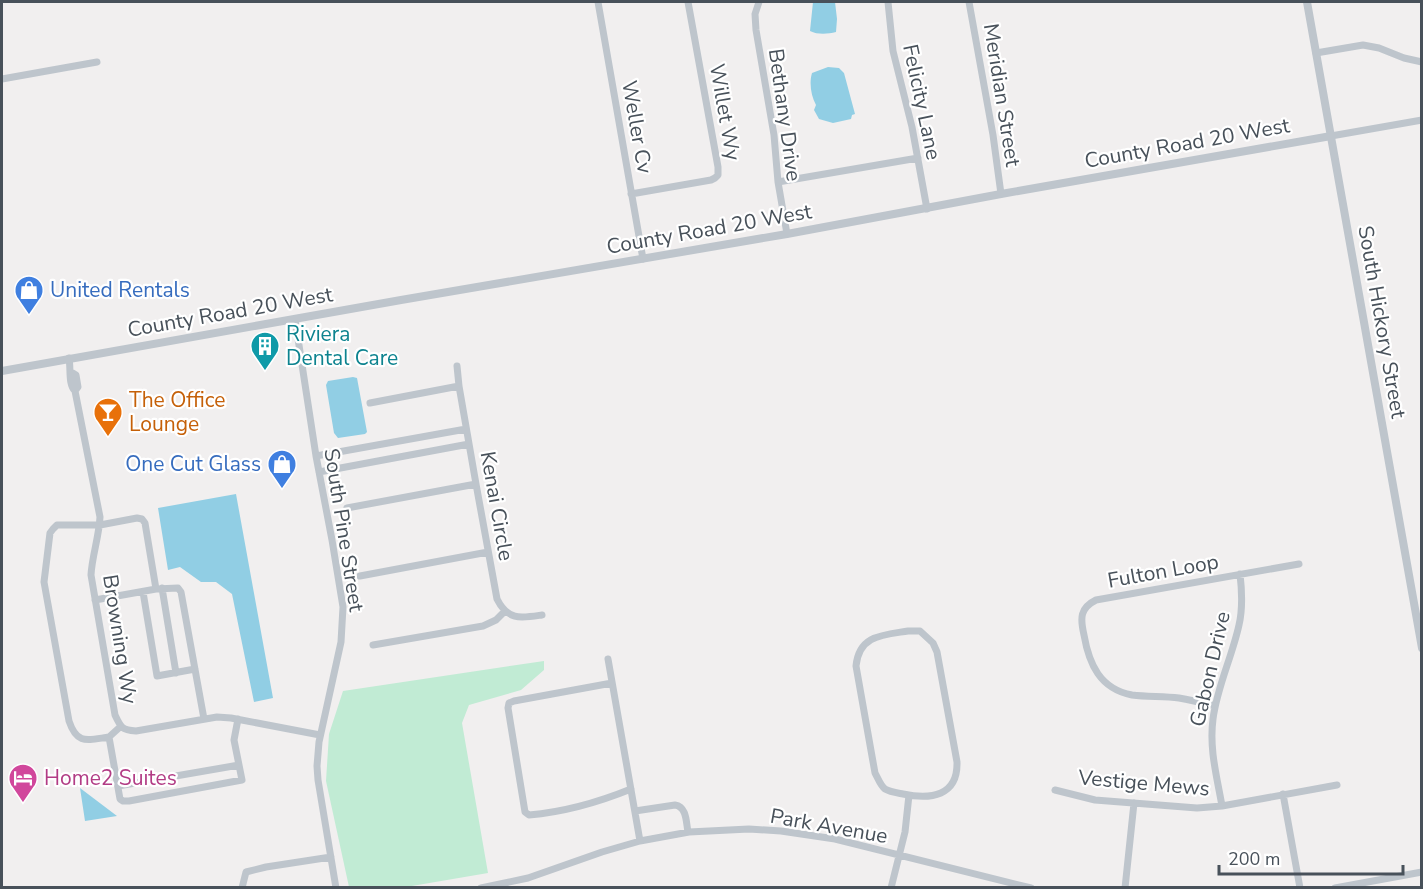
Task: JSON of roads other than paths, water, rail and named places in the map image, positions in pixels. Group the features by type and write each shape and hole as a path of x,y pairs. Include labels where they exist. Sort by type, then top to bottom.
{"street":[{"name":"Weller Cv","path":"598,2 643,259"},
{"name":"Willet Wy","path":"631,194 711,180 718,176 688,2"},
{"name":"Bethany Drive","path":"759,2 755,14 756,30 774,135 778,182 787,234"},
{"name":"Felicity Lane","path":"888,2 893,51 918,158 927,209"},
{"name":"Meridian Street","path":"969,2 993,135 1001,195"},
{"name":"South Hickory Street","path":"1307,2 1422,648"},
{"path":"1316,53 1363,45 1422,62"},
{"path":"2,79 97,62"},
{"name":"County Road 20 West","path":"2,371 1422,120"},
{"path":"778,182 918,158"},
{"name":"South Pine Street","path":"295,319 316,456 343,607 341,642 317,756 318,780 336,888"},
{"name":"Browning Wy","path":"69,358 72,388 75,392 100,517 91,575 115,715 120,727 128,731 136,731 218,717 320,735"},
{"name":"Kenai Circle","path":"457,366 497,599 505,611"},
{"path":"370,403 459,387"},
{"path":"316,456 466,429"},
{"path":"393,443 395,458"},
{"path":"319,472 469,444"},
{"path":"347,508 476,484"},
{"path":"120,727 109,737 77,738 72,732 44,582 52,529 57,525 100,525 137,518 146,523 176,673"},
{"path":"360,576 488,552"},
{"name":"Fulton Loop","path":"1215,706 1179,698 1132,695 1106,683 1091,664 1087,652 1082,625 1085,608 1096,600 1299,564"},
{"name":"Gabon Drive","path":"1222,806 1211,744 1215,706 1239,626 1242,603 1240,574"},
{"path":"95,600 159,588 178,588 181,592 204,719"},
{"path":"143,592 157,676 195,669"},
{"path":"373,645 483,626 496,620 505,611 523,618 542,615"},
{"path":"920,631 928,634 937,652 957,773 953,788 936,795 919,797 909,795 886,789 875,773 856,666 858,646 875,637 920,631"},
{"path":"608,659 640,841"},
{"path":"612,683 514,700 508,703 525,812 529,815 537,814 596,802 631,789"},
{"path":"109,737 120,799 129,801 242,780 234,740 238,719"},
{"path":"118,786 239,765"},
{"name":"Vestige Mews","path":"1055,790 1095,800 1197,808 1222,806 1337,785"},
{"path":"1283,794 1300,888"},
{"path":"891,888 907,819 909,795"},
{"path":"1125,888 1134,803"},
{"path":"635,811 679,805 684,810 688,832"},
{"name":"Park Avenue","path":"481,888 528,878 640,841 688,832 749,829 834,839 1031,888"},
{"path":"242,888 246,872 331,857"},
{"path":"1335,888 1422,872"}],"water":[{"path":"813,2 835,2 836,32 823,34 810,31"},
{"path":"828,67 839,68 844,73 855,114 851,119 833,123 819,119 814,110 816,105 811,89 812,73"},
{"path":"357,378 367,432 338,438 334,433 326,385 328,381"},
{"path":"236,494 273,698 254,702 232,594 216,582 201,582 180,567 168,570 158,508"},
{"path":"80,788 117,816 85,821"}],"place":[{"name":"United Rentals","path":"29,316"},
{"name":"Riviera Dental Care","path":"265,372"},
{"name":"The Office Lounge","path":"108,438"},
{"name":"One Cut Glass","path":"282,490"},
{"name":"Home2 Suites","path":"23,804"}]}
